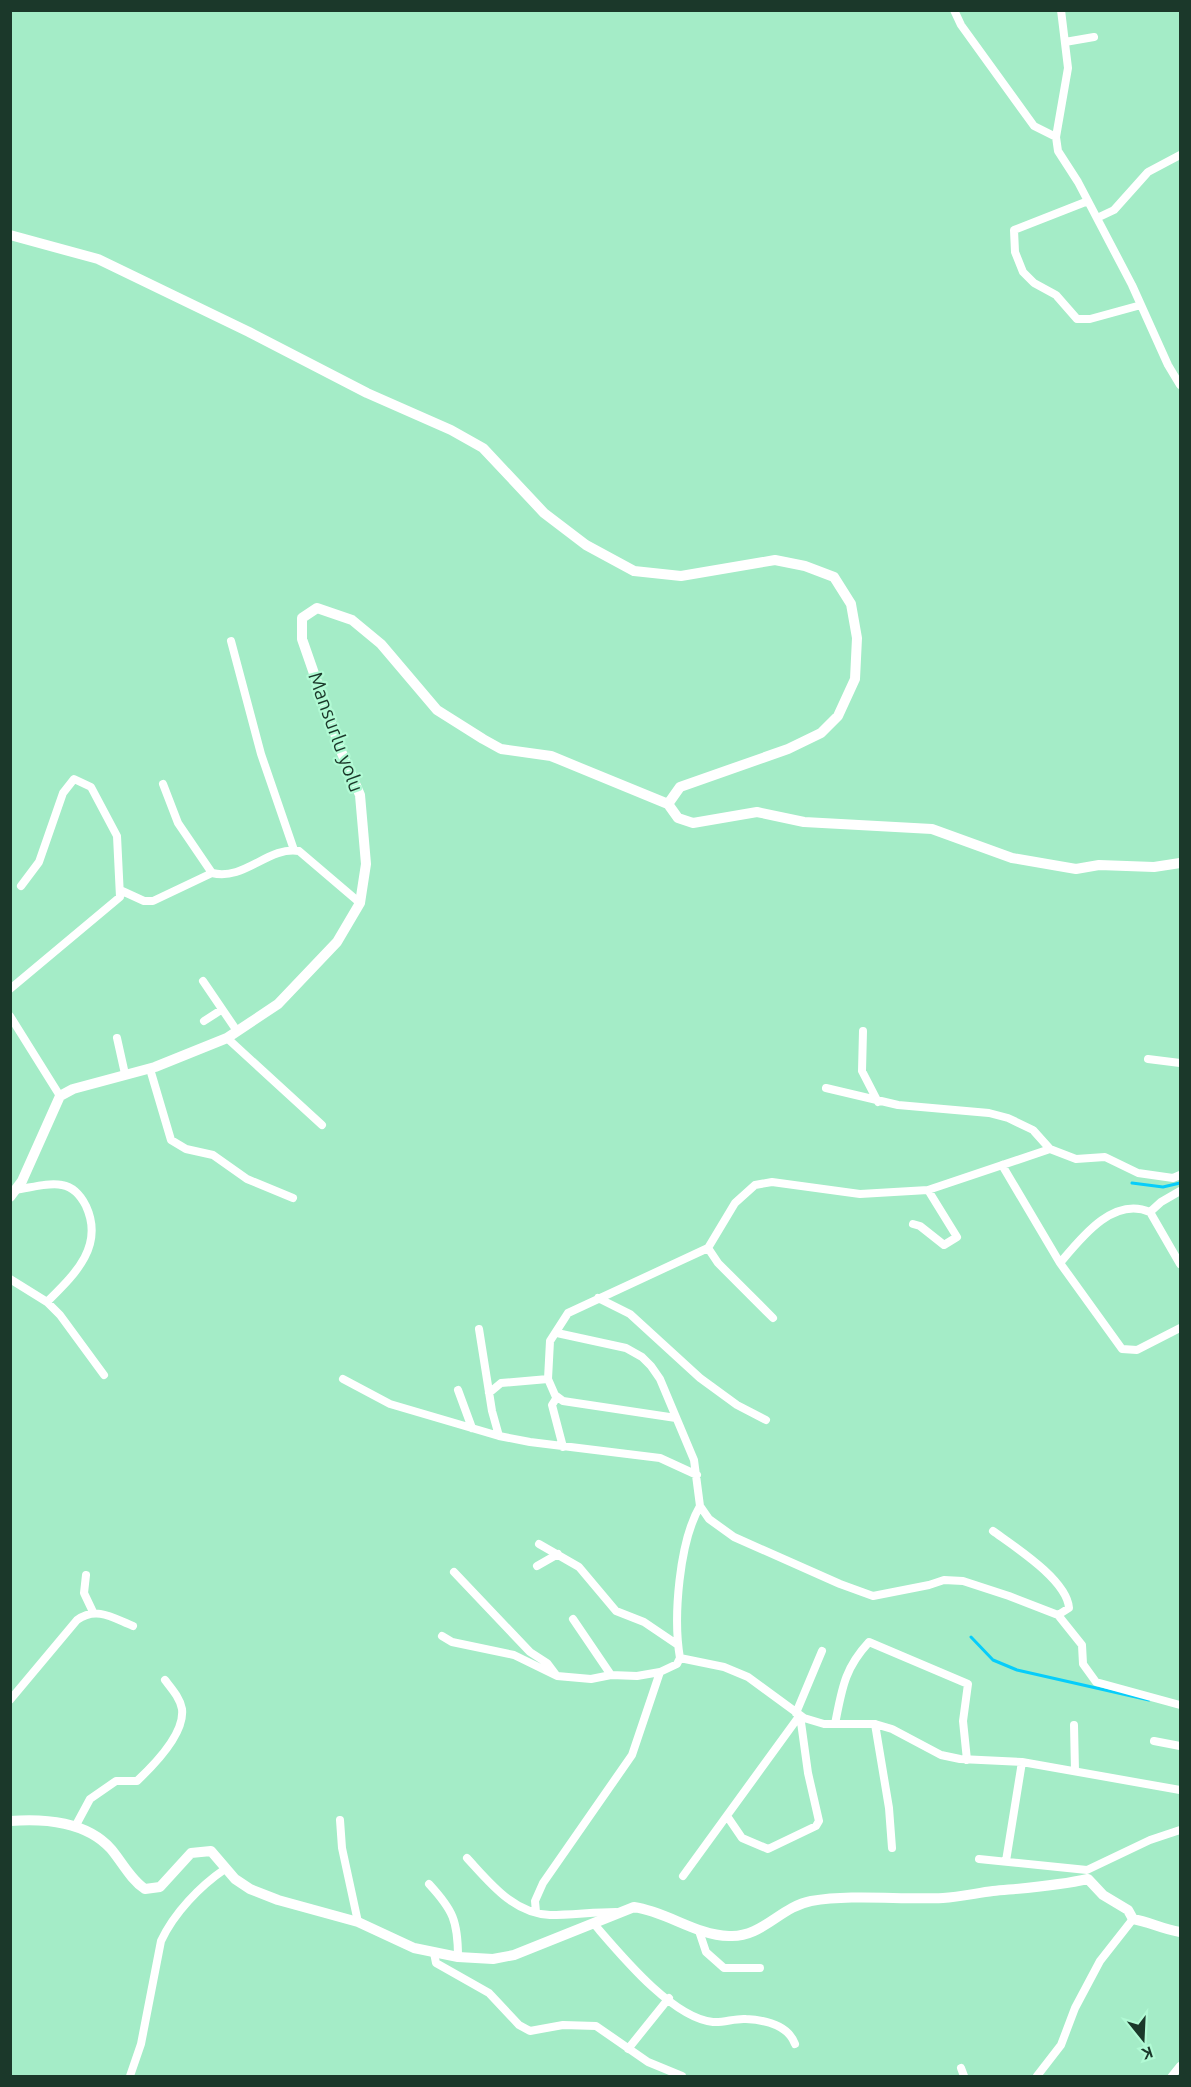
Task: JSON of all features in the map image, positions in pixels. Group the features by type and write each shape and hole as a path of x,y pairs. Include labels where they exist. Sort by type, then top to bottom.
{"street":[{"path":"954,10 961,25 1034,126 1056,137"},
{"path":"1062,10 1068,68 1056,137 1058,152 1097,218 1168,365 1180,384"},
{"path":"1065,42 1094,37"},
{"path":"1097,218 1114,210 1148,172 1180,155"},
{"path":"1088,201 1014,230 1014,244 1023,272 1034,283 1056,295 1077,319 1090,319 1141,305"},
{"path":"10,235 98,259 239,326 367,393 451,430 483,448 544,513 586,545 634,571 681,576 775,560 805,566 834,577 851,604 857,638 855,679 838,716 820,733 788,749 680,787 668,804 678,818 693,824 757,812 804,822 932,829 1012,858 1076,869 1099,865 1154,867 1180,863"},
{"name":"Mansurlu yolu","path":"60,1096 73,1089 150,1069 227,1038 278,1004 337,942 360,903 366,864 360,795 341,751 302,639 302,618 317,608 352,620 381,644 437,710 483,739 501,749 562,760 668,804"},
{"path":"231,641 261,754 294,850"},
{"path":"10,989 120,897 117,836 91,787 74,779 63,793 39,862 21,886"},
{"path":"163,784 178,823 212,873"},
{"path":"120,890 144,901 153,901 212,873 235,874 283,852 294,850 304,852 360,903"},
{"path":"203,981 237,1031"},
{"path":"204,1021 221,1010"},
{"path":"10,1016 60,1096 13,1193"},
{"path":"863,1030 862,1071 878,1102"},
{"path":"117,1038 125,1074"},
{"path":"227,1038 322,1125"},
{"path":"1148,1059 1180,1063"},
{"path":"150,1069 171,1140 186,1149 213,1155 242,1176 293,1198"},
{"path":"826,1088 878,1102 989,1113 1008,1118 1033,1130 1050,1149 1076,1159 1105,1157 1138,1173 1173,1178 1180,1175"},
{"path":"676,1418 573,1405 557,1397 548,1378 550,1341 568,1313 708,1248 735,1203 755,1185 771,1182 860,1194 928,1190 1050,1149"},
{"path":"1002,1165 1060,1263 1122,1349 1137,1350 1180,1328"},
{"path":"13,1193 50,1185 71,1188 79,1195 90,1217 90,1250 77,1272 47,1302"},
{"path":"913,1224 920,1226 944,1245 957,1237 928,1190"},
{"path":"1150,1212 1161,1202 1180,1191"},
{"path":"1060,1263 1075,1245 1109,1215 1121,1209 1142,1209 1150,1212 1180,1264"},
{"path":"708,1248 718,1263 773,1318"},
{"path":"10,1279 47,1302 73,1330 104,1375"},
{"path":"598,1298 630,1314 700,1378 736,1405 766,1420"},
{"path":"479,1329 489,1393 499,1436"},
{"path":"557,1333 626,1348 642,1357 660,1379 694,1460 700,1506 710,1519 734,1538 873,1596 944,1580 963,1581 1058,1615 1082,1645 1083,1664 1096,1682 1180,1705"},
{"path":"489,1393 501,1383 548,1378"},
{"path":"343,1379 390,1404 499,1436 563,1447 660,1458 697,1475"},
{"path":"458,1389 472,1428"},
{"path":"557,1397 552,1405 563,1447"},
{"path":"442,1636 452,1642 468,1643 514,1654 557,1676 591,1679 611,1675 637,1676 660,1672 676,1664 680,1658 678,1645 685,1547 693,1519 700,1506"},
{"path":"993,1531 1044,1570 1069,1600 1070,1608 1058,1615"},
{"path":"539,1544 579,1567 616,1611 644,1622 678,1645"},
{"path":"537,1566 558,1554"},
{"path":"454,1572 530,1652 547,1663 557,1676"},
{"path":"86,1575 84,1593 93,1612"},
{"path":"10,1700 77,1620 93,1612 103,1613 133,1626"},
{"path":"573,1619 611,1675"},
{"path":"835,1724 844,1676 855,1657 869,1642 968,1684 963,1721 967,1760"},
{"path":"683,1876 798,1714 822,1651"},
{"path":"680,1658 724,1667 748,1677 798,1714 824,1724 875,1724 892,1729 941,1755 967,1760 1022,1762 1180,1790"},
{"path":"536,1912 535,1901 543,1883 632,1755 660,1672"},
{"path":"76,1826 90,1799 116,1781 137,1781 164,1755 179,1725 182,1712 176,1694 165,1680"},
{"path":"727,1816 736,1833 742,1838 768,1849 816,1826 819,1821 798,1714"},
{"path":"875,1724 889,1808 892,1848"},
{"path":"1074,1725 1075,1771"},
{"path":"1155,1741 1180,1746"},
{"path":"1006,1861 1022,1762"},
{"path":"10,1821 35,1818 76,1826 93,1834 110,1848 145,1889 160,1887 191,1853 202,1850 211,1851 225,1869 250,1889 278,1900 358,1922 414,1948 458,1957 493,1959 514,1955 634,1907 652,1910 699,1931 727,1936 748,1934 794,1906 812,1901 882,1897 945,1898 1058,1886 1088,1875 1150,1840 1180,1830"},
{"path":"340,1820 342,1848 358,1922"},
{"path":"467,1858 501,1895 536,1912 548,1915 618,1912"},
{"path":"979,1859 1006,1861 1088,1875 1103,1895 1128,1910 1133,1919 1160,1929 1180,1932"},
{"path":"130,2076 141,2044 161,1941 168,1926 200,1889 225,1869"},
{"path":"429,1884 448,1904 456,1921 458,1957"},
{"path":"1037,2076 1061,2045 1075,2008 1100,1961 1133,1919"},
{"path":"594,1924 639,1972 669,1998 695,2016 714,2022 745,2018 784,2027 792,2034 795,2044"},
{"path":"699,1931 706,1952 724,1968 760,1968"},
{"path":"434,1953 436,1963 489,1994 519,2025 531,2031 563,2025 596,2026 648,2062 682,2076"},
{"path":"628,2049 669,1998"},
{"path":"1172,2076 1180,2066"},
{"path":"961,2068 964,2076"}],"waterway":[{"path":"1132,1183 1163,1187 1180,1183"},
{"path":"971,1637 993,1660 1017,1670 1149,1700"}]}
